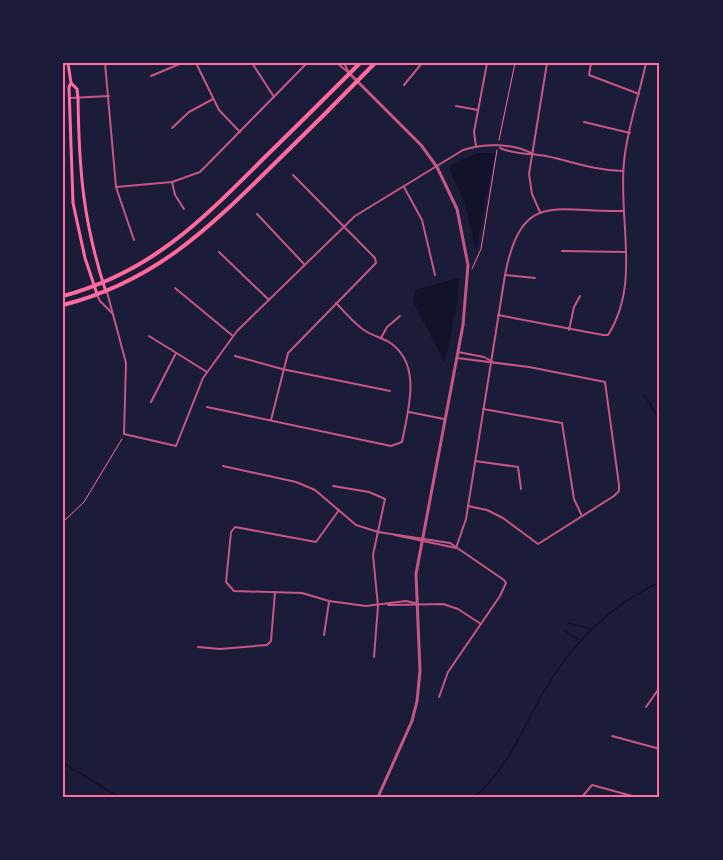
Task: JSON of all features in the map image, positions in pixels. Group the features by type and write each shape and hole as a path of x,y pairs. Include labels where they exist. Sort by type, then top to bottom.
{"main road":[{"path":"68,63 71,83 74,203 85,258 97,295"},
{"path":"63,296 103,282 155,255 186,234 360,63"},
{"path":"63,305 106,292 152,269 200,235 375,63"},
{"path":"71,83 76,89 78,98 82,200 91,242 106,292"}],"street":[{"path":"105,63 116,187 134,240"},
{"path":"151,76 182,63"},
{"path":"195,63 213,99 240,132"},
{"path":"252,63 274,97"},
{"path":"116,187 172,182 200,172 308,63"},
{"path":"337,63 350,73"},
{"path":"344,63 357,82 421,145 437,167 457,209 467,249 467,298 416,574 415,603 420,670 417,701 412,721 378,797"},
{"path":"405,85 422,63"},
{"path":"476,146 474,132 487,63"},
{"path":"540,212 530,188 547,63"},
{"path":"591,63 589,75 639,94"},
{"path":"498,315 569,330 608,335 624,296 623,171 646,63"},
{"path":"70,98 109,96"},
{"path":"172,128 189,111 213,99"},
{"path":"456,106 478,111"},
{"path":"584,122 630,133"},
{"path":"106,292 120,334 126,363 124,434 176,446 191,402 207,372 233,336 343,226 463,150 476,146 498,147 590,169 623,171"},
{"path":"271,420 282,369 294,345 376,263 375,258 293,175"},
{"path":"172,182 175,195 183,208"},
{"path":"404,187 422,220 435,275"},
{"path":"456,548 464,530 483,409 493,362 498,315 515,236 525,223 540,212 567,208 624,211"},
{"path":"256,214 304,264"},
{"path":"562,251 625,252"},
{"path":"219,252 269,300"},
{"path":"505,275 535,278"},
{"path":"175,288 233,336"},
{"path":"97,295 112,313"},
{"path":"569,330 580,296"},
{"path":"207,407 391,446 402,442 411,388 410,373 400,352 381,338 366,331 336,303"},
{"path":"381,338 387,327 400,316"},
{"path":"148,336 207,372"},
{"path":"458,352 484,357 493,362"},
{"path":"151,402 176,353"},
{"path":"235,356 282,369 390,391"},
{"path":"457,358 493,362 605,382 619,491 538,544 493,513 468,506"},
{"path":"483,409 562,423 574,500 582,516"},
{"path":"408,412 444,419"},
{"path":"475,460 518,466 521,489"},
{"path":"223,466 296,482 315,490 356,525 421,542 456,548"},
{"path":"333,486 382,496 385,499 373,561 378,606 374,657"},
{"path":"339,510 316,542 235,527 231,532 226,582 228,588 234,591 302,593 329,601 378,606 406,601 439,603 453,606 481,624"},
{"path":"392,535 422,537 450,543 506,583 448,672 439,697"},
{"path":"198,647 220,649 267,645 271,640 274,592"},
{"path":"324,635 329,601"},
{"path":"646,707 660,687"},
{"path":"612,736 660,749"},
{"path":"582,797 592,785 636,797"}],"path":[{"path":"472,268 481,249 515,63"},
{"path":"63,522 84,502 124,434"}],"shaded area":[{"path":"478,153 495,153 476,250 465,204 450,171 451,165"},
{"path":"459,278 457,303 445,363 413,302 415,290"}],"waterway":[{"path":"644,394 660,421"},
{"path":"474,797 495,776 503,764 563,662 591,630 607,616 623,603 660,582"},
{"path":"568,623 591,629"},
{"path":"564,630 579,640"},
{"path":"63,763 119,797"}]}
